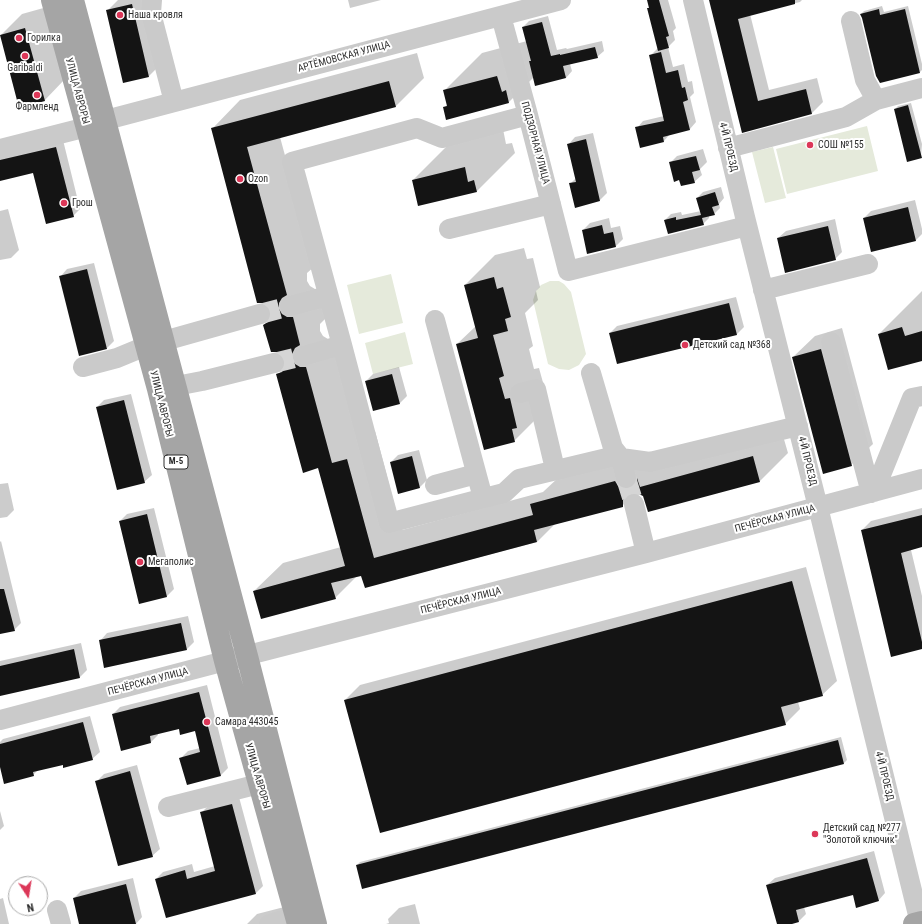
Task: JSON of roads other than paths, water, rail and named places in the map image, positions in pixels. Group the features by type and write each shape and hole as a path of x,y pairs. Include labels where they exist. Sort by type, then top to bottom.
{"main road":[{"name":"УЛИЦА АВРОРЫ","path":"52,0 96,124 155,343 225,661 297,920"},
{"name":"УЛИЦА АВРОРЫ","path":"73,0 96,124"},
{"name":"УЛИЦА АВРОРЫ","path":"155,343 176,386 316,924"}],"street":[{"path":"152,0 150,13 174,102"},
{"name":"АРТЁМОВСКАЯ УЛИЦА","path":"96,124 128,114 561,0"},
{"name":"4-Й ПРОЕЗД","path":"693,0 747,226 818,507 919,923"},
{"name":"ПОДЗОРНАЯ УЛИЦА","path":"501,16 568,272 747,226"},
{"path":"851,21 865,80 876,100"},
{"path":"728,148 846,117 876,100 922,88"},
{"path":"528,115 442,138 417,128 292,162 342,345 388,523 504,493 519,479 555,469 611,457 650,462 798,426"},
{"path":"0,149 96,124"},
{"path":"449,229 551,204"},
{"path":"764,290 868,264"},
{"path":"290,306 328,296"},
{"path":"83,367 117,358 155,343 260,314"},
{"path":"435,320 483,498"},
{"path":"831,342 872,493"},
{"path":"303,356 342,345"},
{"path":"176,386 274,363"},
{"path":"591,373 613,448 621,458 626,478"},
{"path":"520,392 536,389 555,469"},
{"path":"872,493 912,398 922,396"},
{"path":"435,485 476,474"},
{"name":"ПЕЧЁРСКАЯ УЛИЦА","path":"0,720 646,553 922,479"},
{"path":"634,504 646,553"},
{"path":"168,807 259,784"},
{"path":"269,924 297,920"}],"tunnel":[{"path":"260,314 290,306"},
{"path":"274,363 303,356"},
{"path":"626,478 634,504"}],"place":[{"name":"Наша кровля","path":"120,15"},
{"name":"Горилка","path":"19,38"},
{"name":"Garibaldi","path":"25,56"},
{"name":"Фармленд","path":"37,95"},
{"name":"СОШ №155","path":"810,145"},
{"name":"Ozon","path":"240,179"},
{"name":"Грош","path":"64,203"},
{"name":"Детский сад №368","path":"685,345"},
{"name":"Мегаполис","path":"140,562"},
{"name":"Самара 443045","path":"207,722"},
{"name":"Детский сад №277 \"Золотой ключик\"","path":"815,834"}]}
